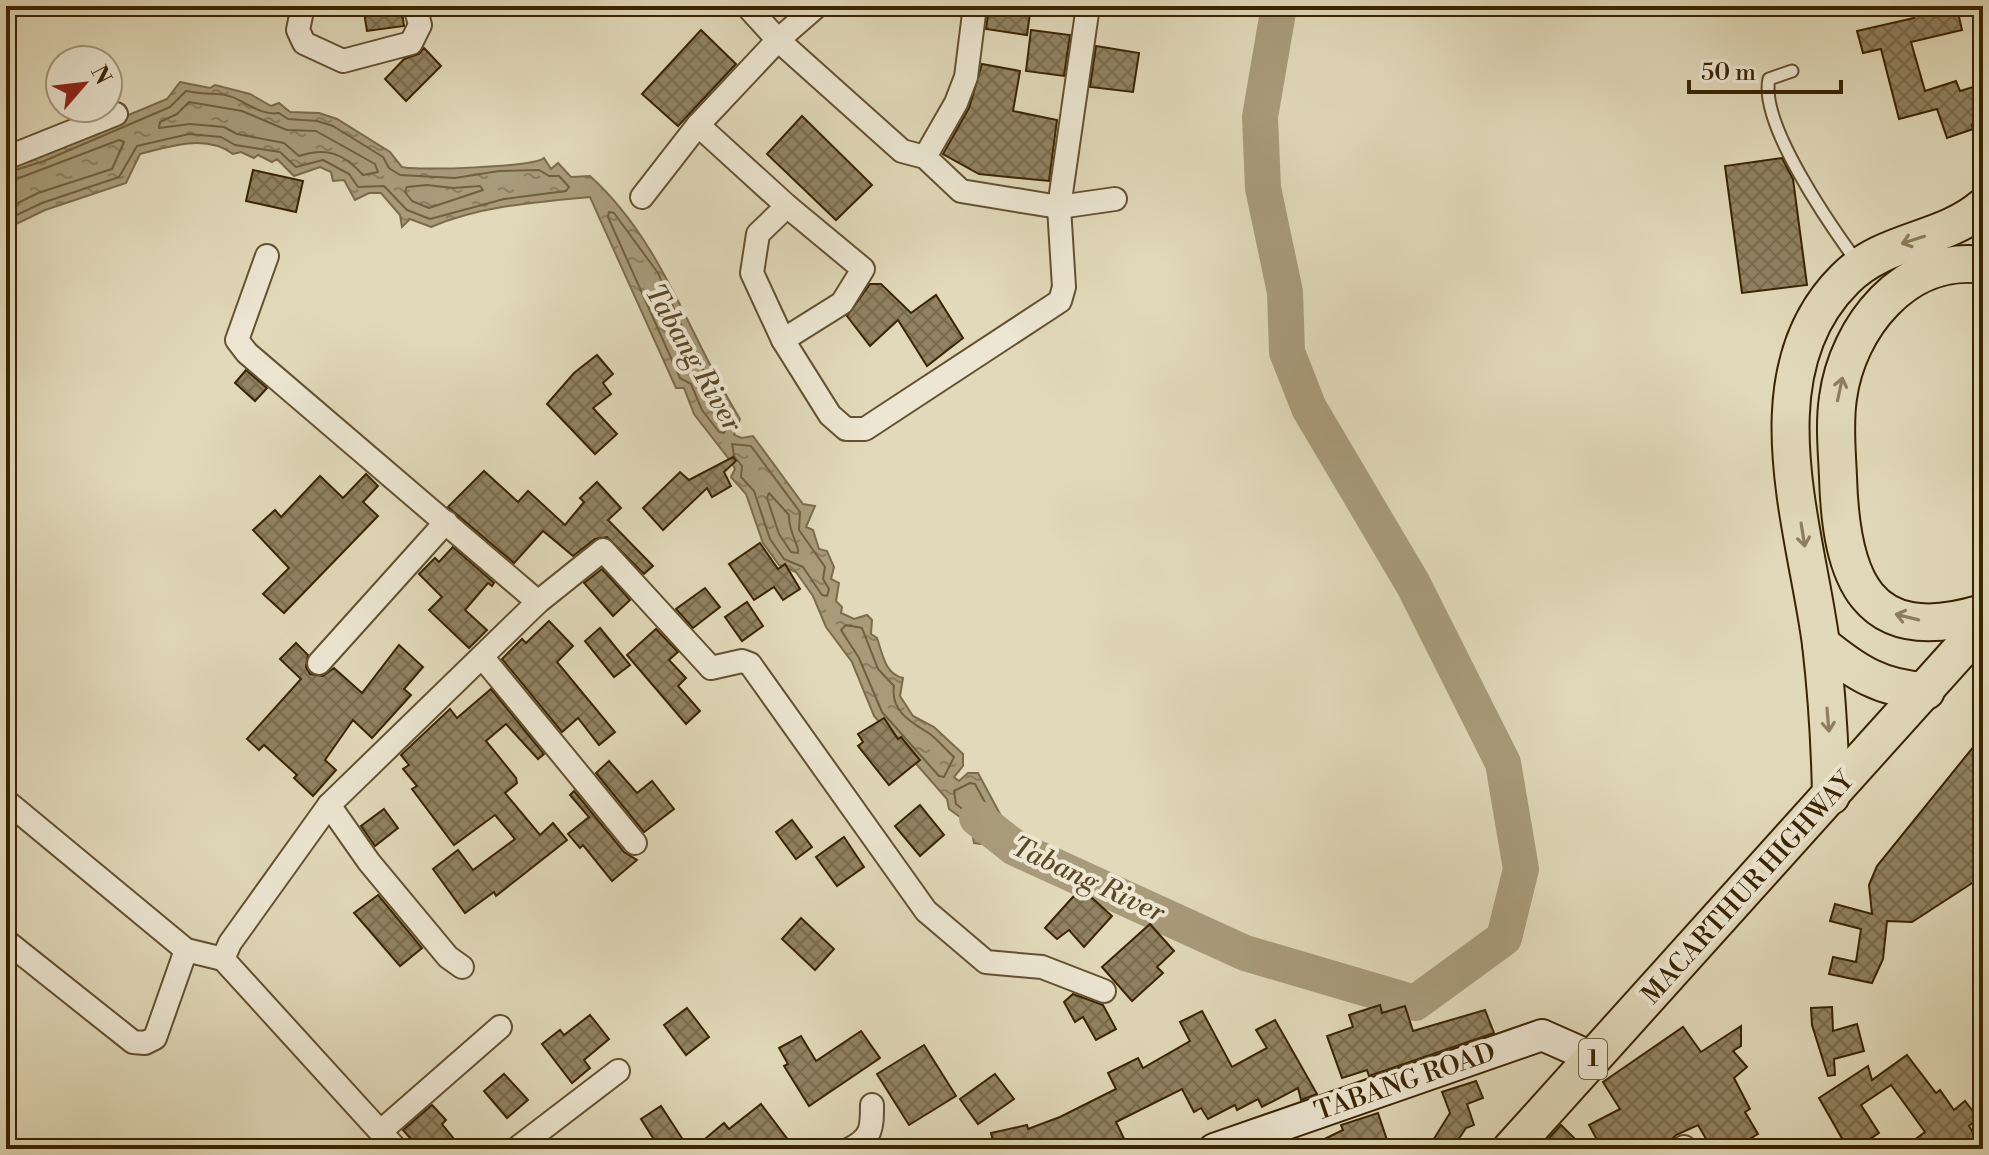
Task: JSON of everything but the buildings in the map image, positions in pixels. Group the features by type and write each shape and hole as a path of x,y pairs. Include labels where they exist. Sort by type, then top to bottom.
{"highway":[{"path":"1831,796 1829,725 1821,644 1791,458 1793,397 1807,331 1823,304 1860,266 1889,248 1961,224 1983,207"},
{"path":"1983,265 1946,267 1909,280 1881,302 1865,325 1842,379 1837,433 1844,550 1859,586 1881,608 1900,617 1956,621 1983,613"},
{"name":"MACARTHUR HIGHWAY","path":"1511,1149 1926,691 1975,643"},
{"path":"1821,644 1863,676 1881,685 1926,691"}],"main road":[{"name":"TABANG ROAD","path":"1214,1149 1542,1035 1594,1058"}],"street":[{"path":"303,6 298,30 304,43 343,61 411,43 420,25 415,6"},
{"path":"747,6 778,40 902,151 925,157 961,191 1059,207 1115,199"},
{"path":"642,197 698,125 778,40 817,6"},
{"path":"925,157 956,103 966,77 975,6"},
{"path":"787,206 758,234 752,273 783,340 830,415 846,429 865,429 1060,301 1064,287 1059,207 1088,6"},
{"path":"6,158 91,124"},
{"path":"698,125 787,206 863,269 842,303 783,340"},
{"path":"267,256 237,340 272,376 538,602"},
{"path":"319,663 446,522"},
{"path":"223,959 230,943 329,805 538,602 603,550 711,668 742,661 750,664 926,911 986,962 1042,967 1104,991"},
{"path":"483,658 635,843"},
{"path":"6,801 186,950 223,959 396,1149"},
{"path":"329,805 394,892 448,957 462,967"},
{"path":"7,944 133,1042 145,1043 155,1038 186,950"},
{"path":"381,1131 500,1027"},
{"path":"516,1149 618,1071"},
{"path":"850,1149 864,1142 872,1132 872,1105"}],"lane":[{"path":"1792,71 1769,79 1766,93 1770,108 1802,180 1860,266"}],"water":[{"path":"180,82 210,88 215,85 250,94 271,106 279,103 290,112 319,113 337,119 390,152 402,167 476,167 520,164 544,158 551,169 558,163 571,177 590,176 637,230 656,260 740,419 734,435 742,438 753,436 803,504 815,506 806,527 813,530 819,549 827,551 834,567 831,579 839,583 836,601 842,607 841,613 854,619 867,615 872,620 871,634 877,638 886,663 892,672 903,678 900,696 913,716 934,727 963,754 963,766 954,777 959,781 968,773 978,773 1015,848 974,843 971,825 949,809 947,799 874,716 852,662 826,627 813,596 796,572 779,565 763,543 746,494 731,477 735,469 732,463 694,414 684,388 676,388 590,197 489,210 431,227 410,219 402,227 400,215 381,193 369,193 355,200 344,180 333,181 331,172 320,167 294,176 277,159 272,162 258,155 254,158 241,152 233,154 211,144 200,143 140,154 126,183 45,210 6,229 6,166 107,124 124,124 124,117 167,99"}],"waterway":[{"name":"Tabang River","path":"977,818 1015,848 1245,953 1415,1003 1504,938 1521,869 1503,763 1413,584 1309,408 1287,352 1285,292 1263,188 1260,117 1279,6"}]}
